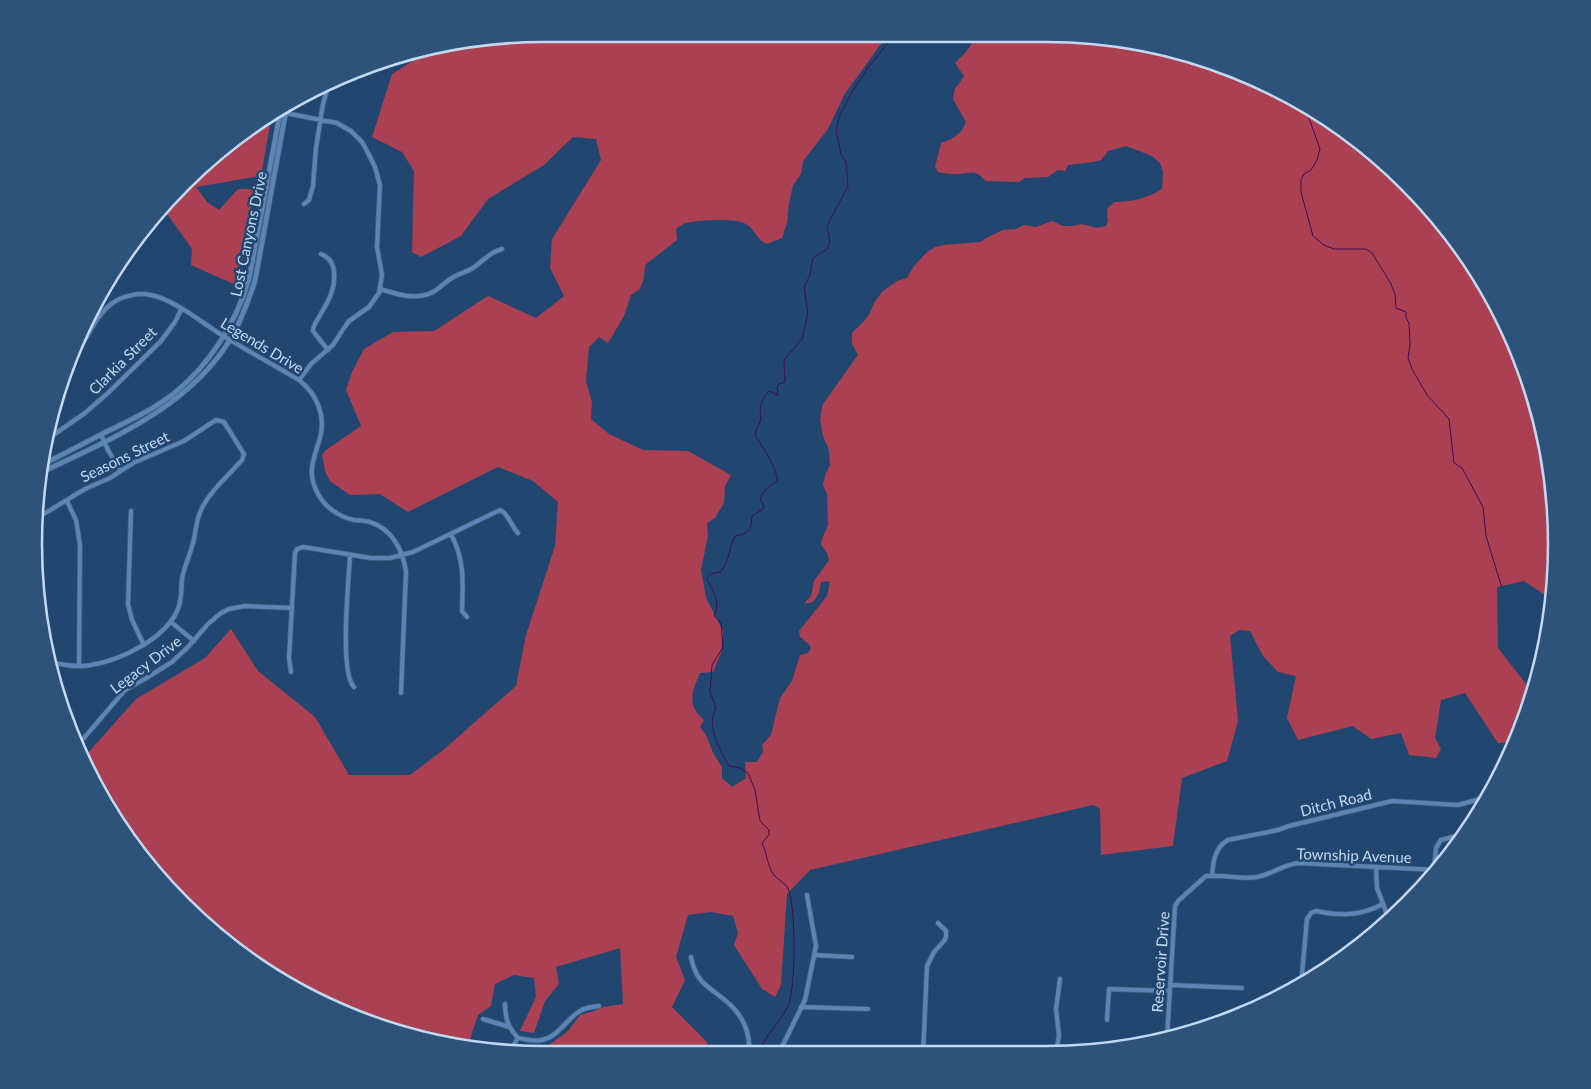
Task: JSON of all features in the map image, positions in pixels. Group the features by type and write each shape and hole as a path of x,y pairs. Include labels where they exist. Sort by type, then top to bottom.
{"street":[{"path":"304,204 309,200 313,186 316,148 327,92"},
{"path":"289,112 344,126 357,136 366,149 378,176 380,194 377,240 382,275 380,289 369,307 349,322 333,345 310,364 299,380"},
{"name":"Lost Canyons Drive","path":"50,460 141,415 173,394 188,382 214,351 233,322 249,279 281,118"},
{"name":"Lost Canyons Drive","path":"49,469 145,420 174,401 202,377 230,340 247,306 255,281 281,118"},
{"path":"380,289 406,296 426,295 440,288 450,279 474,267 494,251 502,249"},
{"path":"321,254 331,260 334,281 331,295 312,328 314,334 328,350"},
{"name":"Legends Drive","path":"89,334 106,310 118,300 132,295 152,295 162,298 299,380 314,396 321,413 322,430 312,465 312,475 317,492 328,507 336,513 353,520 370,522 384,529 396,541 402,556"},
{"name":"Clarkia Street","path":"55,433 97,403 161,341 181,310"},
{"name":"Seasons Street","path":"44,514 85,489 110,478 120,470 184,441 212,421 224,421 243,450 244,457 208,498 200,512 193,544 182,578 179,605 171,622"},
{"path":"101,435 120,470"},
{"path":"67,500 76,520 80,545 79,666"},
{"path":"131,511 128,604 132,620 144,645"},
{"path":"291,672 289,658 295,553 297,549 304,547 380,558 402,556 497,511 503,511 518,533"},
{"path":"451,534 462,564 462,611 467,616"},
{"path":"350,555 346,661 350,684 354,687"},
{"path":"401,693 406,572 402,556"},
{"name":"Legacy Drive","path":"82,740 125,690 160,670 182,653 214,618 229,609 245,606 292,608"},
{"path":"57,663 79,666 98,664 126,654 144,645 171,622 194,641"},
{"name":"Ditch Road","path":"1212,876 1218,851 1228,840 1278,830 1392,801 1458,805 1480,798"},
{"path":"1436,861 1436,848 1441,840 1455,836"},
{"name":"Township Avenue","path":"1212,876 1255,877 1298,863 1429,870"},
{"path":"1376,867 1376,888 1387,913"},
{"name":"Reservoir Drive","path":"1167,1031 1175,906 1178,901 1204,878 1212,876"},
{"path":"782,1046 802,1007 816,946 807,895"},
{"path":"1302,977 1307,919 1311,913 1316,911 1360,914 1371,911 1383,904"},
{"path":"923,1046 927,966 934,952 946,937 946,931 938,923"},
{"path":"814,955 852,957"},
{"path":"691,957 694,969 701,981 711,991 731,1005 744,1023 749,1035 749,1046"},
{"path":"1057,1046 1059,1035 1056,1009 1060,979"},
{"path":"1170,984 1242,988"},
{"path":"1107,1020 1109,989 1170,991"},
{"path":"505,1004 505,1015 509,1027 518,1038 537,1041 544,1040 560,1030 578,1012 599,1006"},
{"path":"802,1007 868,1009"},
{"path":"482,1019 509,1027"},
{"path":"514,1045 518,1038"}],"shaded area":[{"path":"544,42 882,42 844,95 828,129 803,161 801,174 793,185 787,223 782,238 767,244 760,240 748,225 732,220 699,221 682,225 676,229 677,240 645,265 644,278 640,289 631,295 624,316 608,343 599,337 589,347 586,381 592,402 591,419 609,434 643,450 688,451 731,475 725,486 724,503 715,518 707,523 708,536 701,570 706,598 723,631 721,653 713,672 700,673 692,698 695,709 704,720 700,727 722,767 722,778 732,787 746,778 745,762 757,762 763,752 762,745 771,735 780,698 792,681 800,655 808,653 811,648 800,637 799,631 827,596 830,581 821,582 819,593 813,602 804,604 811,596 814,581 829,560 827,553 821,545 828,525 827,494 823,485 830,465 829,450 823,436 820,419 823,404 858,355 852,344 852,333 870,313 882,292 897,281 907,278 914,266 926,253 935,247 981,242 1003,230 1016,229 1024,225 1036,227 1052,221 1063,226 1082,224 1097,228 1106,226 1108,221 1107,209 1114,202 1139,199 1162,189 1163,172 1160,163 1152,156 1126,146 1108,151 1101,160 1068,165 1065,171 1058,170 1048,177 1024,178 1019,182 986,181 973,173 954,174 938,172 935,167 941,143 956,136 966,122 953,99 955,88 964,76 955,63 973,42 1046,42 1112,47 1176,60 1208,69 1239,81 1269,94 1298,110 1352,146 1401,190 1445,239 1481,294 1497,322 1510,352 1522,383 1531,415 1544,479 1548,544 1545,595 1524,581 1497,587 1498,648 1528,686 1508,742 1498,743 1465,693 1441,700 1435,738 1441,749 1436,758 1409,755 1401,733 1371,739 1353,726 1298,740 1287,718 1296,676 1278,672 1263,656 1250,631 1239,630 1230,636 1238,721 1227,761 1182,778 1173,846 1101,855 1100,809 1093,805 810,870 787,894 781,985 775,997 762,989 734,945 738,933 733,916 711,912 688,915 676,957 685,980 672,1007 707,1042 708,1046 548,1046 568,1031 580,1015 603,1007 623,1004 620,948 556,967 559,984 545,1001 534,1033 520,1031 536,997 534,978 514,975 495,984 491,1006 478,1015 469,1041 447,1037 383,1020 322,995 293,979 239,943 214,922 167,875 127,823 110,796 88,753 136,699 205,658 231,629 258,671 315,717 349,775 410,775 442,751 516,686 526,635 555,546 558,502 533,481 498,467 408,512 380,494 350,495 330,481 325,471 322,455 326,450 361,426 346,390 352,372 364,349 393,332 434,331 488,296 536,318 564,296 550,268 552,239 601,160 596,139 573,137 544,165 488,199 461,236 421,257 412,252 414,171 402,152 372,137 392,74 414,60 447,52 512,44"},
{"path":"270,124 261,176 196,187 207,202 219,210 238,189 255,189 238,286 191,265 192,249 166,215 214,167 239,146"}],"waterway":[{"path":"762,1046 785,1012 791,996 794,966 794,928 791,898 788,888 774,875 768,864 762,843 769,835 769,830 760,821 755,790 748,773 740,768 729,766 715,738 713,715 716,708 710,692 712,665 723,647 721,623 714,616 717,607 715,597 707,579 712,574 720,572 724,567 735,536 744,534 749,530 752,516 763,509 764,506 760,499 767,488 777,482 773,465 755,435 761,420 761,404 769,391 778,395 777,386 785,382 784,360 802,339 808,313 804,287 810,275 813,258 827,249 830,243 827,226 848,186 846,162 841,154 836,130 840,115 867,69 889,42"},
{"path":"1308,117 1320,149 1317,160 1311,170 1304,174 1301,179 1301,192 1313,236 1324,245 1334,249 1366,249 1372,253 1390,282 1395,294 1396,308 1406,312 1406,318 1409,323 1410,344 1408,358 1412,369 1427,395 1449,419 1454,463 1462,468 1483,507 1486,536 1502,588"}]}
